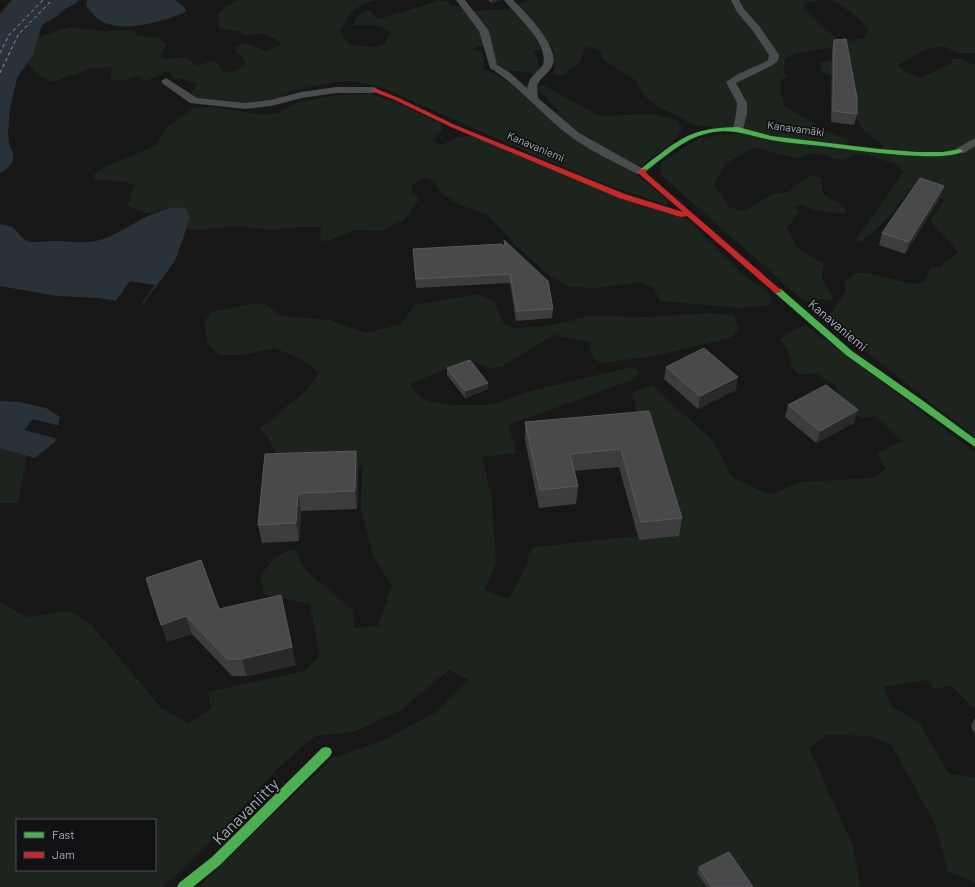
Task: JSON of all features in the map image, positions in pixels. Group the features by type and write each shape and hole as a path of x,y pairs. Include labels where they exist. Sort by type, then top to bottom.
{"street":[{"name":"Kanavaniemi","path":"374,90 397,99 453,126 622,196 691,217"},
{"name":"Kanavamäki","path":"641,172 676,145 694,135 714,130 738,129 778,138 879,151 917,154 943,154 960,151"},
{"name":"Kanavaniemi","path":"641,172 849,353 919,402 975,444"},
{"name":"Kanavaniitty","path":"182,887 216,861 326,752"}],"lane":[{"path":"460,0 470,10 484,31 493,66 506,74 574,135 641,172"},
{"path":"508,0 529,21 546,50 549,61 545,70 537,77 532,86 533,99"},
{"path":"735,0 740,10 757,29 774,55 773,61 766,66 738,76 731,82 741,100 742,114 738,129"},
{"path":"166,81 194,101 245,106 271,104 320,92 356,89 374,90"},
{"path":"960,151 975,141"}],"shaded area":[{"path":"12,0 79,0 42,25 33,55 17,78 10,108 8,133 9,144 13,153 13,161 8,168 0,173 0,14"},
{"path":"87,0 175,0 184,7 186,11 182,14 151,23 119,26 99,20 86,6"},
{"path":"238,0 376,0 358,7 347,19 340,32 350,45 379,47 386,43 386,39 392,34 379,26 354,26 353,24 357,16 367,9 379,19 438,1 437,0 448,1 451,7 457,6 473,11 511,9 516,11 526,22 541,49 533,52 538,62 539,68 537,73 506,71 497,66 492,47 477,46 473,49 483,53 484,69 493,73 517,89 546,115 559,111 537,89 539,86 543,85 599,116 655,114 676,120 682,129 674,141 633,172 669,201 667,205 615,188 536,156 386,89 355,81 335,82 291,91 277,100 245,104 196,99 191,94 197,84 172,77 170,71 163,72 162,75 144,81 138,75 123,81 112,80 110,77 112,67 93,68 52,82 38,75 27,63 33,55 38,37 70,27 103,31 133,30 136,35 158,38 167,44 160,56 165,59 187,57 196,66 215,60 224,72 236,71 246,63 242,56 236,53 235,48 238,45 249,44 265,51 280,45 279,41 263,33 246,36 238,31 219,28 218,14 227,6"},
{"path":"528,0 819,0 806,3 803,8 836,38 850,41 864,38 869,30 842,6 830,0 975,0 975,53 956,53 944,46 924,50 898,65 905,72 920,78 952,63 952,59 960,59 975,65 975,437 826,321 846,291 844,282 855,273 868,273 912,284 924,282 931,267 941,267 944,262 958,253 931,219 945,199 911,188 881,225 859,242 855,240 904,172 895,164 868,155 854,154 844,160 814,153 795,158 754,147 725,164 714,184 729,207 745,211 775,193 789,192 800,182 812,175 821,178 823,194 842,205 847,210 844,214 816,210 801,205 794,207 799,212 787,228 797,248 824,264 822,273 823,281 832,295 831,300 815,299 805,302 661,175 661,163 699,138 748,133 692,124 660,108 645,96 634,79 603,60 600,50 591,47 584,48 580,63 561,76 553,74 555,59 552,48 550,44 547,44 530,19 531,17 519,4","holes":["836,47 838,59 820,62 823,73 845,78 856,117 864,131 882,144 883,148 847,145 848,139 824,130 784,105 780,88 782,79 787,76 784,72 785,59 795,53"]},
{"path":"370,94 396,102 441,123 442,131 432,141 443,145 456,137 471,136 687,219 743,274 767,291 771,300 770,305 739,308 660,301 654,288 641,282 598,288 571,287 552,278 519,249 487,214 457,204 441,193 435,181 425,178 412,185 412,190 419,199 404,220 381,231 356,230 330,240 320,241 321,227 297,227 272,230 237,226 199,230 187,229 190,218 163,209 149,213 128,206 131,193 136,185 126,182 93,179 94,175 104,167 155,146 169,125 193,108 213,107 262,115 279,113 298,102 337,95"},
{"path":"176,207 186,209 190,218 175,261 142,305 98,298 57,296 0,286 0,224 13,227 18,234 27,241 31,242 91,242 112,235 156,212"},
{"path":"477,294 494,301 504,324 514,328 548,326 590,316 648,317 710,313 734,316 739,329 730,338 659,355 603,363 593,359 589,342 554,335 501,367 489,368 470,359 410,384 419,396 428,401 453,405 491,405 531,391 627,368 638,369 639,374 634,379 509,425 516,453 482,457 492,500 496,563 485,590 509,599 527,564 528,555 534,547 638,536 639,540 642,430 632,393 652,385 714,442 731,476 756,489 773,494 799,482 874,478 886,469 877,453 903,441 874,416 861,418 839,400 835,386 816,373 800,375 790,365 791,357 781,340 787,333 806,325 975,452 975,707 973,707 951,686 934,689 926,680 883,687 892,707 919,722 949,774 975,777 975,882 948,872 935,824 892,746 872,736 826,735 809,748 853,846 860,887 198,887 332,758 382,741 436,712 469,680 449,670 401,710 354,732 315,736 276,770 222,831 163,887 0,887 0,601 26,617 71,611 91,624 162,709 189,723 211,709 208,692 304,671 320,655 310,604 264,594 260,577 279,555 296,550 305,570 353,611 354,628 378,626 392,585 374,558 361,510 362,466 283,468 268,437 260,429 305,391 320,373 299,358 274,348 242,355 220,355 207,344 205,321 211,312 251,304 266,304 280,316 330,320 366,333 401,324 416,304"},
{"path":"0,401 20,402 46,408 60,417 55,442 35,458 0,448"},
{"path":"0,448 27,455 18,503 0,503"}],"pier":[{"path":"130,281 155,285 140,306 115,302"},
{"path":"33,419 60,426 58,439 24,430"}],"building":[{"path":"846,39 857,98 857,114 833,111 834,40"},
{"path":"920,178 944,186 909,242 882,233"},
{"path":"504,240 548,281 553,309 517,311 510,274 416,279 413,249 502,244 503,246 505,245"},
{"path":"704,348 738,377 700,396 666,367"},
{"path":"470,360 488,383 465,391 447,368"},
{"path":"826,385 858,410 820,431 788,405"},
{"path":"649,411 682,518 641,522 621,449 570,454 578,486 540,490 525,422"},
{"path":"356,451 355,491 298,493 296,523 258,525 265,454"},
{"path":"201,560 219,609 281,595 292,647 242,659 227,659 186,616 161,625 146,578"},
{"path":"729,852 753,887 712,887 699,867"}],"ferry route":[{"path":"0,53 9,35 43,0"},
{"path":"0,73 18,35 52,0"}],"traffic: fast":[{"path":"644,170 676,145 694,135 714,130 738,129 771,138 879,151 917,154 943,154 960,151"},
{"path":"778,291 849,353 919,402 975,444"},
{"path":"183,887 216,861 326,752"}],"traffic: jam":[{"path":"374,90 397,99 453,126 622,196 684,215"},
{"path":"644,170 641,172 778,291"}]}
